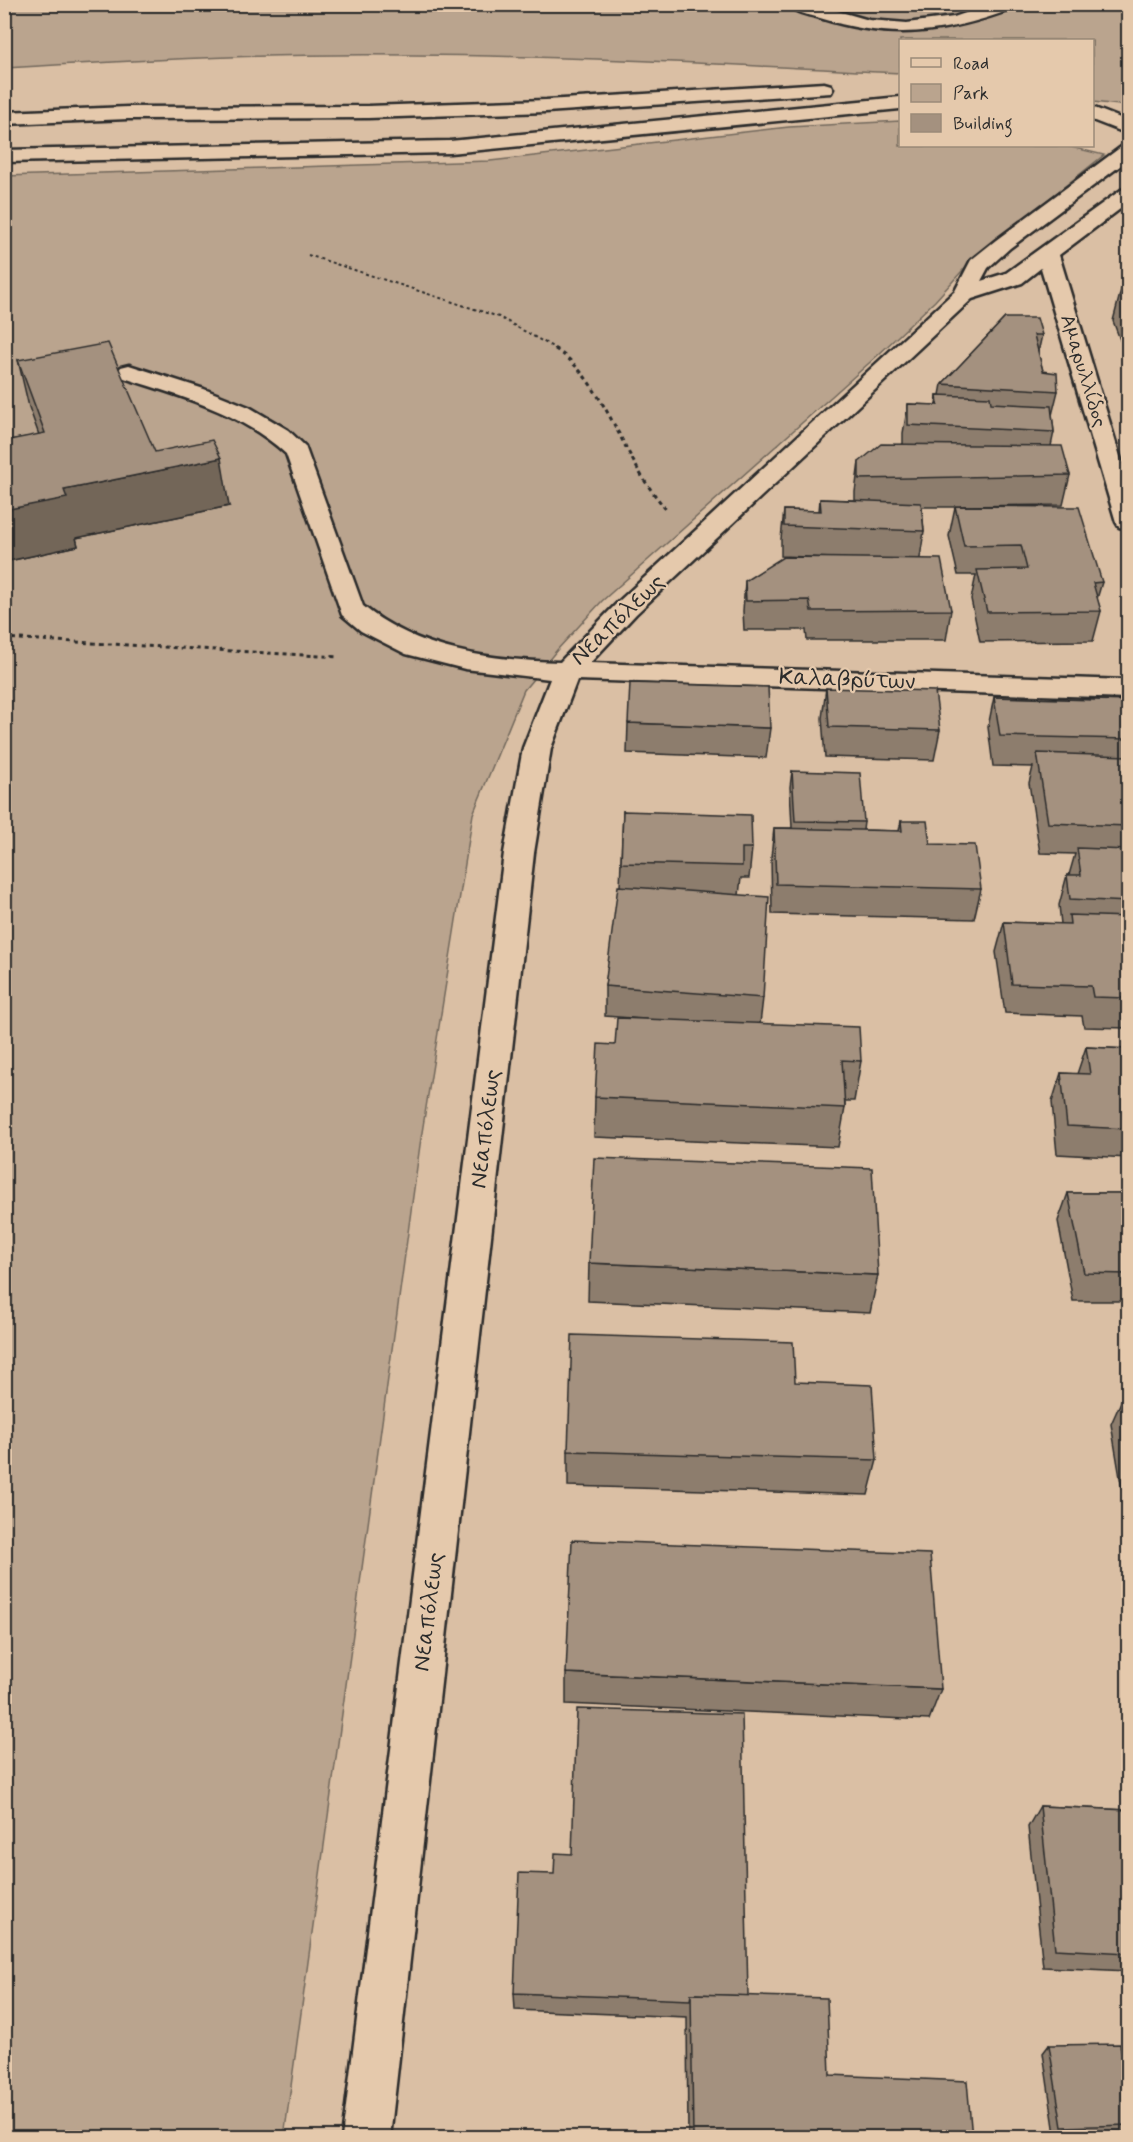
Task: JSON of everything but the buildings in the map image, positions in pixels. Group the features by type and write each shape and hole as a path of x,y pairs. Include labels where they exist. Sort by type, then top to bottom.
{"main road":[{"path":"795,4 850,22 905,28 949,24 1009,4"},
{"path":"861,88 899,88"},
{"path":"4,118 128,113 368,112 509,108 839,89"},
{"path":"4,156 450,147 899,103"},
{"path":"1094,113 1128,114"},
{"path":"1094,114 1128,128"},
{"path":"1094,133 1128,143"},
{"path":"964,294 979,265 1003,244 1128,151"},
{"path":"964,294 1014,278 1128,194"},
{"name":"Αμαρυλλίδος","path":"1048,254 1128,522"},
{"name":"Νεαπόλεως","path":"366,2138 519,853 537,748 566,672 627,608 964,294"},
{"name":"Καλαβρύτων","path":"129,372 223,405 262,423 282,436 297,451 351,609 363,621 404,643 479,664 566,672 1128,688"}],"path":[{"path":"308,255 499,317 566,355 599,397 640,475 694,548"},
{"path":"4,638 342,658"}],"green space":[{"path":"5,5 1128,5 1128,106 1094,102 1094,39 899,39 899,73 595,59 361,55 208,58 5,68"},
{"path":"899,121 899,147 1071,147 1104,155 971,261 935,301 877,356 602,601 524,690 473,814 420,1145 284,2137 5,2137 4,176 490,161 789,127"}]}
